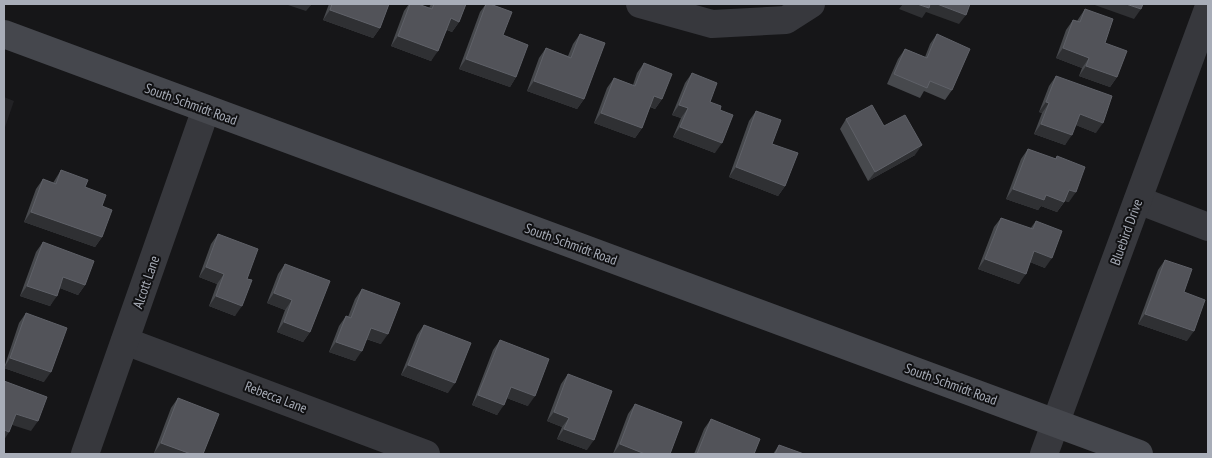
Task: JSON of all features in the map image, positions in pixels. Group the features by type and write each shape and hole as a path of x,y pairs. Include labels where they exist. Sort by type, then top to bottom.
{"street":[{"path":"640,4 712,24 786,20 811,4"},
{"name":"Bluebird Drive","path":"1044,454 1208,9"},
{"name":"South Schmidt Road","path":"4,34 1139,454"},
{"name":"Alcott Lane","path":"86,454 206,109"},
{"path":"1138,200 1208,227"},
{"name":"Rebecca Lane","path":"125,341 426,454"}],"shaded area":[{"path":"4,97 14,101 4,130"}],"building":[{"path":"332,4 389,4 380,28 330,10"},
{"path":"410,4 418,4 432,9 434,4 466,4 459,22 451,18 438,51 398,36"},
{"path":"486,4 512,12 503,35 528,45 516,77 466,59"},
{"path":"917,4 930,4 929,8"},
{"path":"937,4 970,4 966,15"},
{"path":"1126,4 1143,4 1141,9"},
{"path":"1085,9 1113,19 1105,43 1127,51 1117,77 1086,66 1089,58 1063,48 1073,20 1080,22"},
{"path":"580,34 605,43 584,99 534,81 546,48 571,58"},
{"path":"937,34 970,49 952,90 930,81 927,88 894,74 905,49 927,58"},
{"path":"644,63 672,74 662,99 654,96 642,128 601,113 614,78 635,86"},
{"path":"692,73 717,83 710,102 721,106 720,110 733,115 722,143 680,127 688,108 679,105"},
{"path":"1056,76 1112,96 1103,123 1080,114 1072,135 1041,124 1049,103 1046,102"},
{"path":"872,105 884,126 905,115 922,145 875,172 846,119"},
{"path":"756,111 781,120 772,144 798,153 785,186 736,167"},
{"path":"1028,149 1056,159 1057,156 1085,167 1076,192 1069,190 1064,202 1046,195 1044,200 1013,189"},
{"path":"61,170 88,180 85,187 106,195 102,206 112,210 102,237 31,212 43,179 56,184"},
{"path":"1001,218 1033,229 1036,221 1062,231 1052,258 1034,251 1026,274 985,259"},
{"path":"218,234 258,249 247,279 252,280 242,306 216,296 224,274 206,267"},
{"path":"43,242 94,261 85,285 63,277 57,296 27,286"},
{"path":"1165,260 1192,269 1184,292 1205,300 1194,331 1145,314"},
{"path":"285,264 330,281 310,332 284,322 292,300 274,293"},
{"path":"362,289 400,303 388,334 371,328 362,351 336,342 346,316 351,318"},
{"path":"26,313 67,328 51,372 10,358"},
{"path":"424,325 471,343 455,383 408,365"},
{"path":"500,340 549,359 535,396 511,387 504,405 478,395"},
{"path":"568,374 612,391 594,440 564,429 569,418 554,412"},
{"path":"4,381 47,397 38,421 16,414 9,432 4,430"},
{"path":"178,398 219,414 203,454 191,454 161,443"},
{"path":"635,404 682,422 670,454 645,454 620,444"},
{"path":"711,419 760,439 754,454 697,454"},
{"path":"779,445 804,454 775,454"}]}
